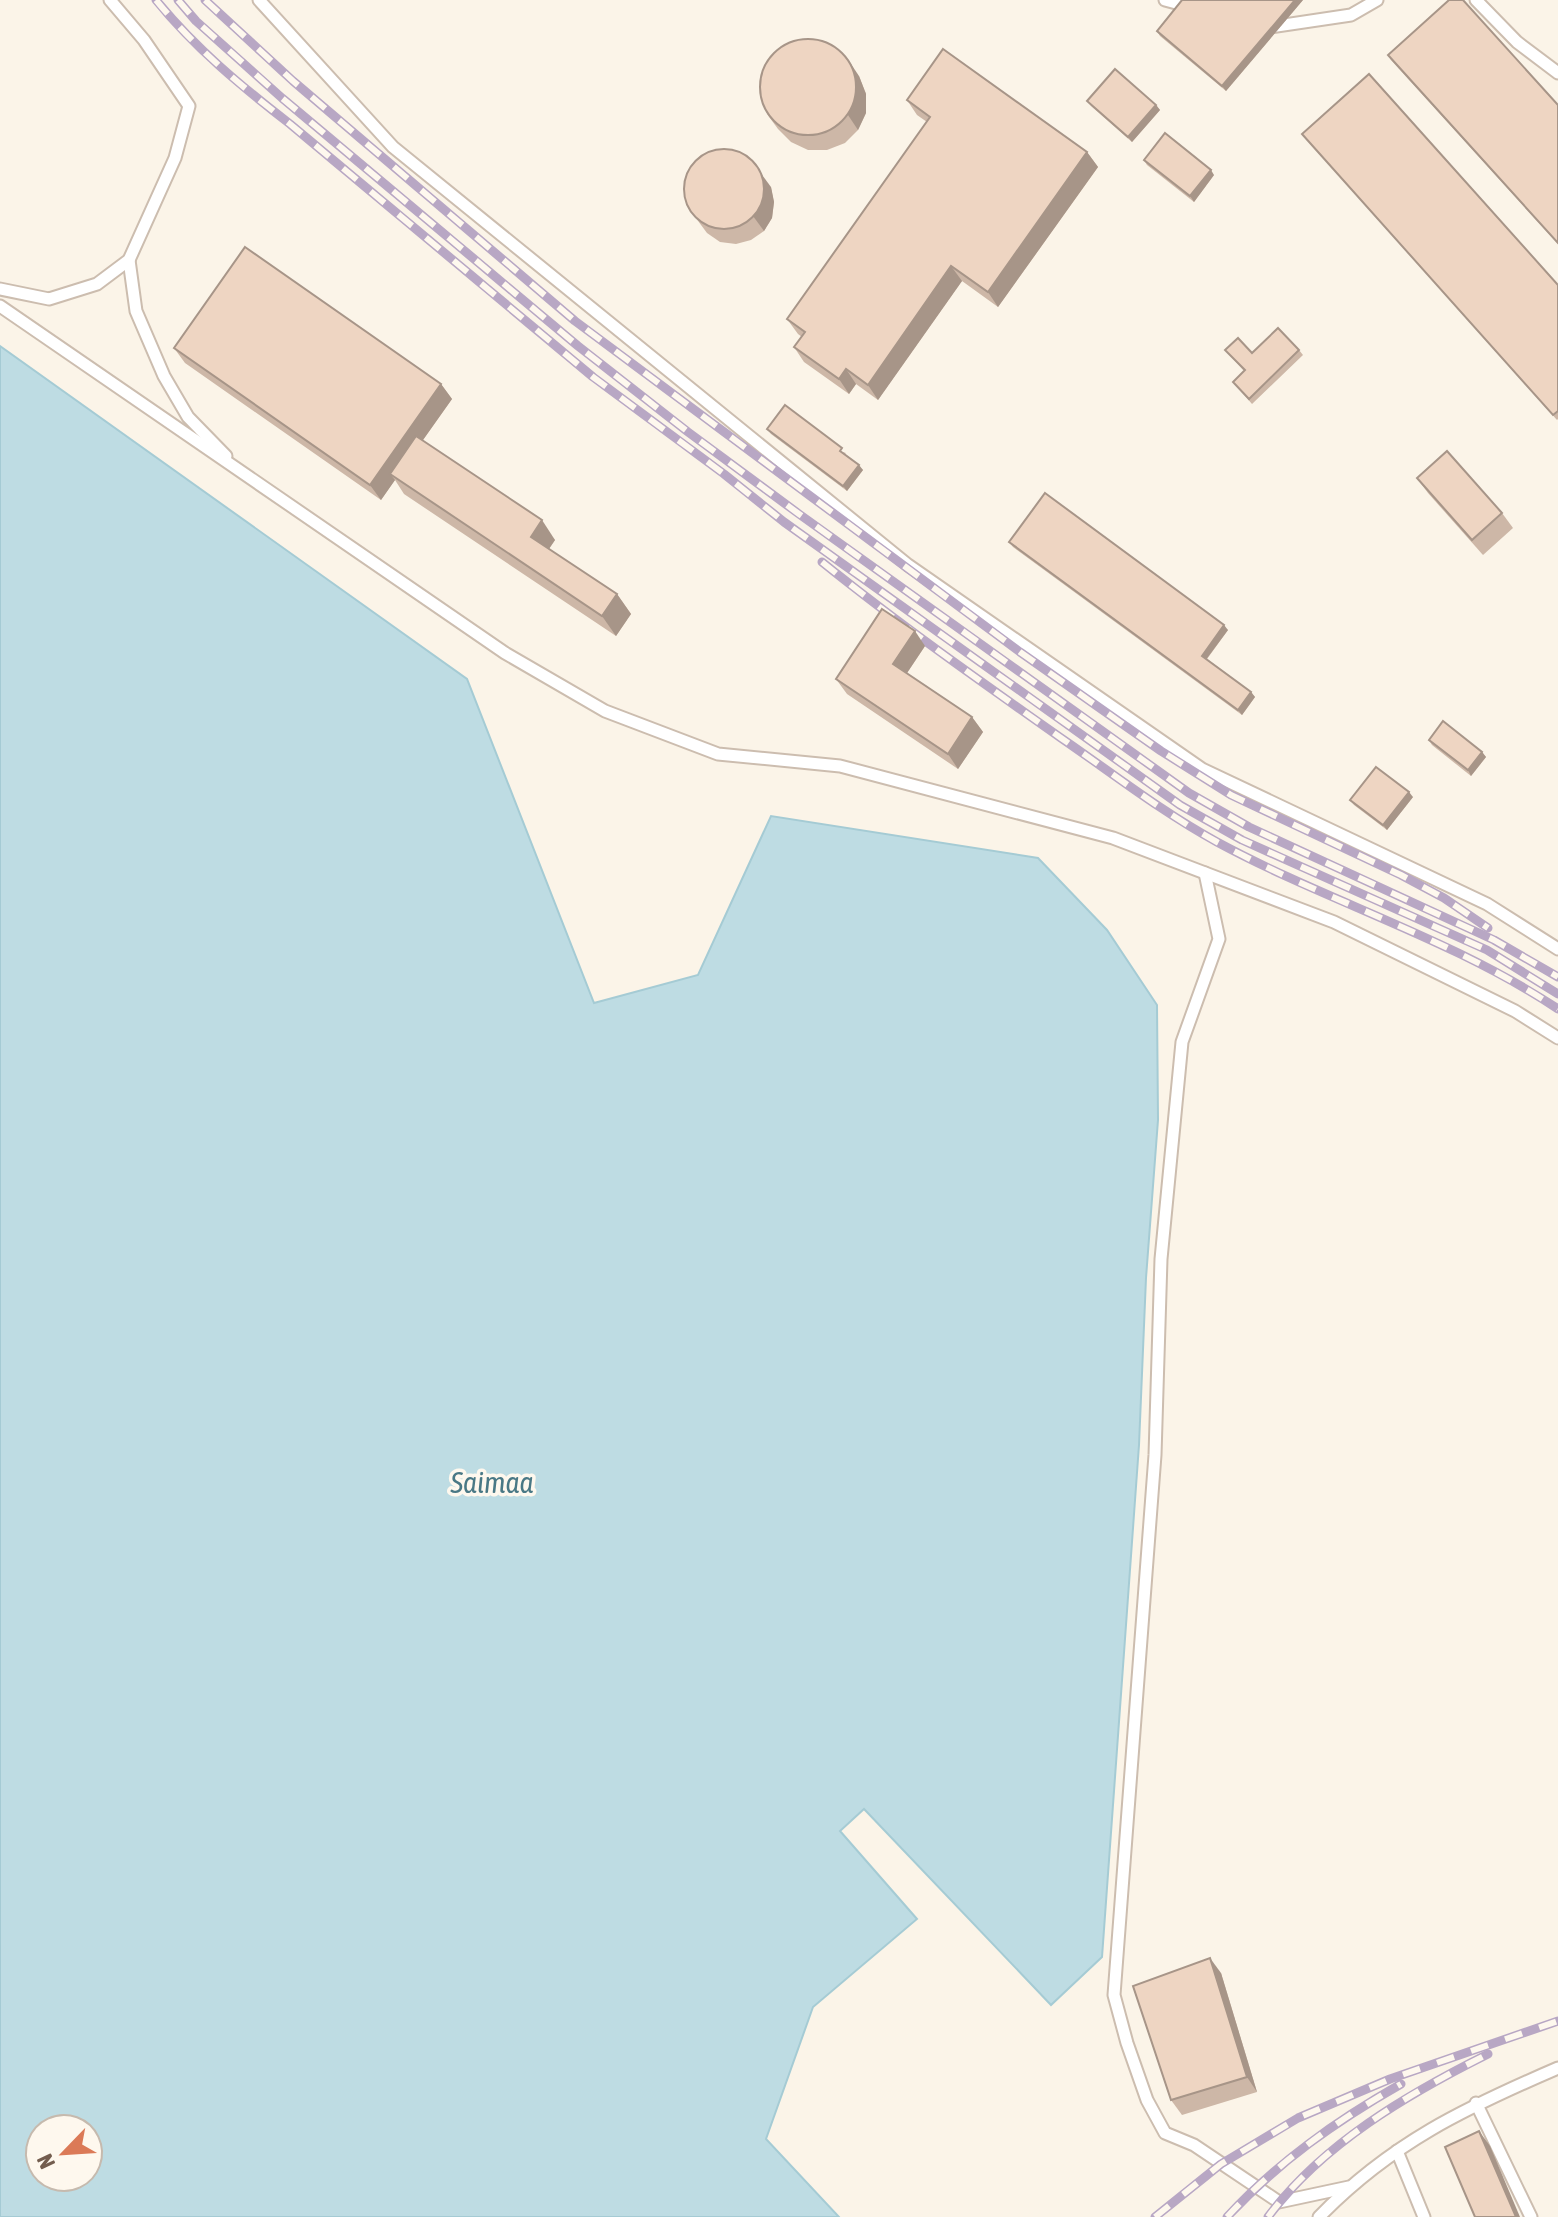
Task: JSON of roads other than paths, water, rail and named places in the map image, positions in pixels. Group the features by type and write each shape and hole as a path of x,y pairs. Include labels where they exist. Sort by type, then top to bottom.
{"lane":[{"path":"0,289 49,299 97,284 129,260 175,158 189,106 144,40 110,0"},
{"path":"259,0 393,147 908,565 1202,769 1487,904 1558,949"},
{"path":"1165,0 1207,12"},
{"path":"1264,28 1351,15 1377,0"},
{"path":"1476,0 1517,42 1558,73"},
{"path":"129,260 136,311 164,376 188,417 242,473"},
{"path":"0,306 505,653 605,711 718,754 840,766 1113,838 1334,922 1515,1011 1558,1038"},
{"path":"1205,873 1219,939 1182,1042 1161,1259 1154,1470 1114,1995 1147,2100 1165,2133 1194,2145 1279,2202 1349,2187"},
{"path":"1319,2217 1349,2187 1397,2151 1476,2103 1558,2068"},
{"path":"1476,2103 1531,2217"},
{"path":"1397,2151 1424,2217"}],"water":[{"name":"Saimaa","path":"0,346 467,679 594,1003 698,975 771,816 1038,858 1107,930 1157,1005 1158,1120 1146,1278 1139,1445 1102,1957 1051,2005 864,1809 840,1831 917,1919 813,2007 766,2139 839,2217 0,2217"}],"railway":[{"path":"156,0 186,34 236,81 593,377 784,522 1180,805 1242,840 1487,950 1558,994"},
{"path":"178,0 196,21 282,98 578,346 799,514 1189,793 1249,827 1494,940 1558,977"},
{"path":"205,0 293,81 575,321 1020,652 1161,751 1231,795 1401,875 1444,898 1488,928"},
{"path":"822,562 970,674 1197,830 1259,863 1475,961 1558,1009"},
{"path":"1155,2217 1221,2164 1298,2118 1390,2079 1558,2021"},
{"path":"1268,2217 1314,2166 1368,2123 1427,2086 1488,2054"},
{"path":"1227,2217 1267,2178 1309,2144 1401,2084"}]}
